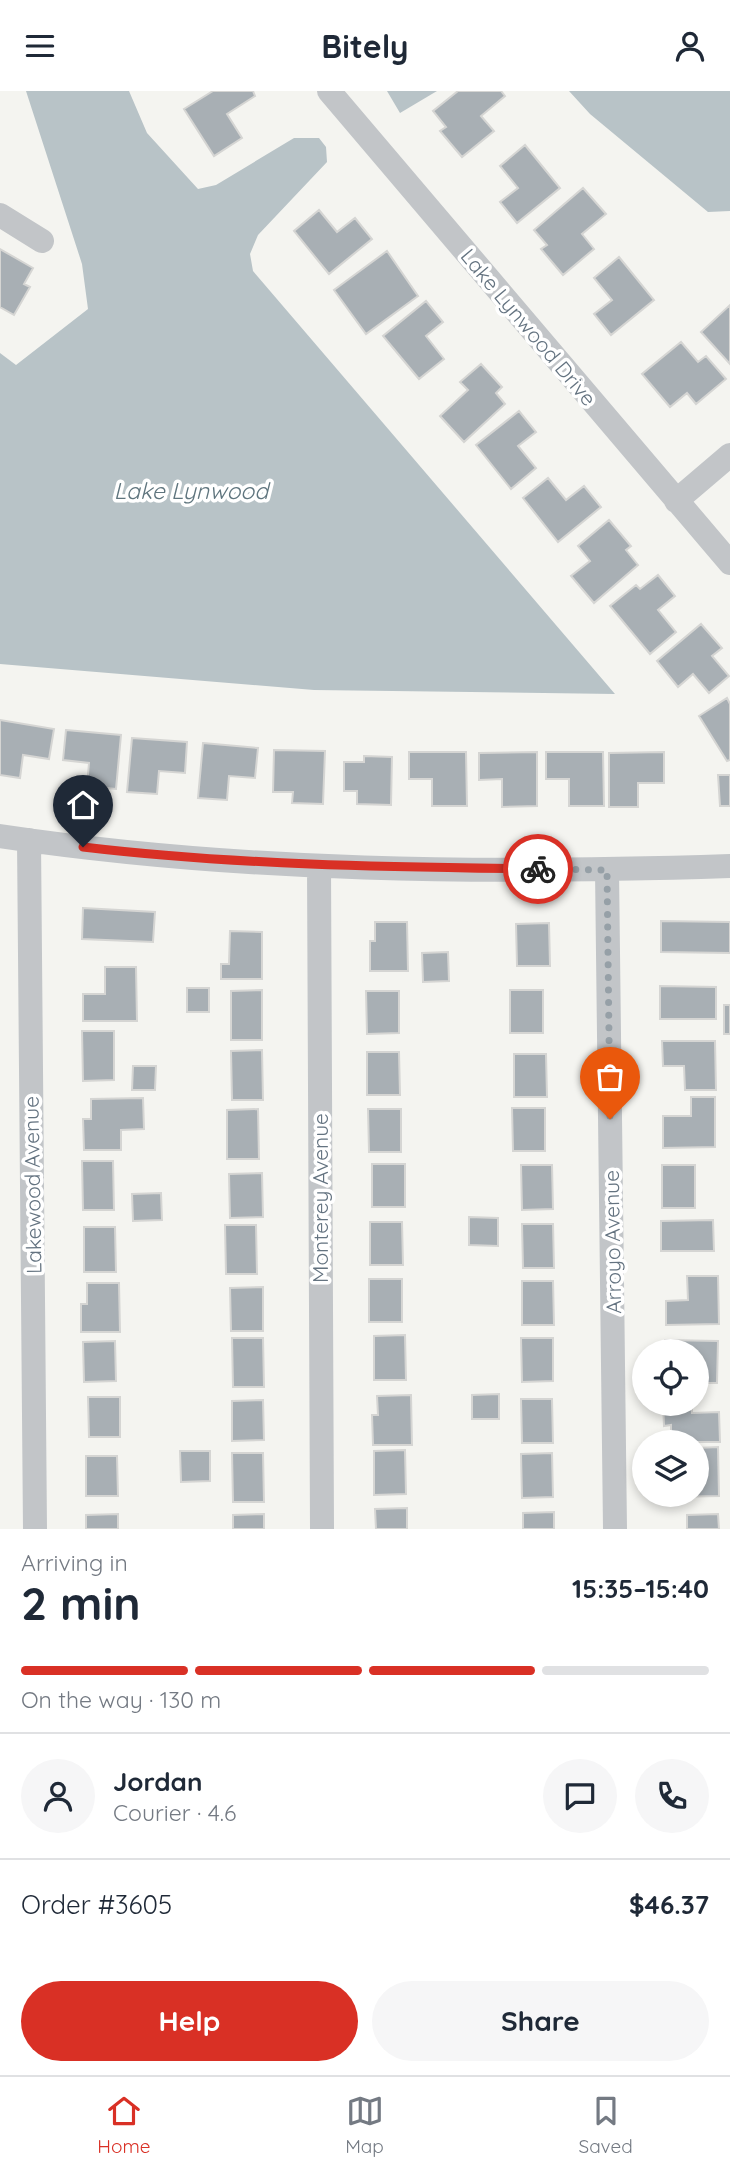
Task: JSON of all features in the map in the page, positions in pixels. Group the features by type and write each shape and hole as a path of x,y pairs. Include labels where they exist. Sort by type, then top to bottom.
{"street":[{"name":"Lake Lynwood Drive","path":"329,91 730,563"},
{"path":"0,215 42,241"},
{"path":"676,501 730,455"},
{"path":"0,836 137,853 319,866 607,870 730,866"},
{"name":"Lakewood Avenue","path":"29,840 35,1529"},
{"name":"Monterey Avenue","path":"319,866 321,1529"},
{"name":"Arroyo Avenue","path":"607,870 615,1529"}],"water":[{"name":"Lake Lynwood","path":"26,91 129,91 147,133 198,189 216,185 294,138 319,138 326,147 327,162 258,235 250,254 253,271 615,694 314,690 0,664 0,353 16,365 88,309 82,264"},
{"path":"387,91 437,91 400,113"},
{"path":"569,91 730,91 730,211 708,212 590,114"}],"building":[{"path":"213,91 253,91 255,96 227,114 242,138 214,156 184,109"},
{"path":"458,91 501,91 505,96 481,116 494,131 462,157 440,131 446,127 433,111"},
{"path":"525,145 560,188 517,223 500,202 518,188 500,166"},
{"path":"583,188 606,214 582,234 594,249 563,275 541,249 547,245 534,230"},
{"path":"319,210 337,232 355,218 372,239 329,274 294,231"},
{"path":"0,249 33,268 24,284 30,287 14,315 0,307"},
{"path":"387,251 418,296 366,334 334,290"},
{"path":"619,257 654,300 611,335 594,314 612,300 594,278"},
{"path":"426,301 443,322 426,336 444,359 419,379 383,336"},
{"path":"730,305 730,364 701,332"},
{"path":"681,342 698,362 706,356 726,379 696,404 687,393 670,407 642,374"},
{"path":"481,364 502,387 496,393 505,404 464,442 440,416 468,390 460,382"},
{"path":"519,411 536,432 518,446 536,468 511,489 476,445"},
{"path":"548,478 566,500 584,486 601,507 558,542 523,498"},
{"path":"609,520 631,546 626,550 638,565 594,603 571,576 590,561 578,546"},
{"path":"658,575 675,596 658,610 676,632 650,654 610,606 636,585 640,589"},
{"path":"701,624 722,648 712,656 729,676 709,693 693,674 678,687 657,661"},
{"path":"727,698 730,704 730,760 727,761 699,716"},
{"path":"0,720 54,729 49,759 23,755 20,778 0,775"},
{"path":"66,730 121,735 116,789 87,786 89,763 63,760"},
{"path":"132,738 187,742 185,773 159,771 157,794 127,792"},
{"path":"203,743 258,748 255,778 229,776 227,800 198,798"},
{"path":"274,750 325,751 323,804 292,803 293,792 273,792"},
{"path":"409,752 466,752 467,806 432,806 432,779 409,779"},
{"path":"537,752 537,806 502,807 502,779 479,780 479,753"},
{"path":"546,752 603,752 604,806 569,806 569,779 546,779"},
{"path":"664,752 664,783 638,783 638,807 609,807 609,753"},
{"path":"364,756 392,757 391,805 357,804 357,791 344,791 344,762 364,762"},
{"path":"718,775 730,775 730,806 720,806"},
{"path":"83,908 155,912 153,942 82,939"},
{"path":"661,921 730,922 730,953 661,952"},
{"path":"375,922 407,922 408,971 370,971 370,941 375,941"},
{"path":"549,923 550,966 517,966 516,924"},
{"path":"230,931 262,932 262,979 221,979 221,964 229,964"},
{"path":"448,952 449,981 423,982 422,953"},
{"path":"105,967 136,967 137,1021 83,1021 83,994 105,994"},
{"path":"660,986 716,987 716,1019 660,1019"},
{"path":"187,988 209,988 209,1012 187,1012"},
{"path":"262,990 262,1040 231,1040 231,991"},
{"path":"510,990 543,990 543,1033 510,1033"},
{"path":"366,991 399,991 399,1033 367,1034"},
{"path":"724,1005 730,1005 730,1034 724,1034"},
{"path":"82,1031 114,1031 114,1080 83,1081"},
{"path":"662,1041 715,1041 716,1090 685,1090 684,1066 663,1066"},
{"path":"262,1050 263,1100 232,1100 231,1051"},
{"path":"367,1052 399,1052 400,1095 367,1095"},
{"path":"514,1054 546,1054 547,1097 514,1097"},
{"path":"133,1066 156,1066 155,1090 132,1090"},
{"path":"691,1097 715,1097 715,1147 663,1148 663,1116 691,1116"},
{"path":"143,1098 144,1129 121,1130 121,1150 84,1150 83,1119 91,1119 91,1099"},
{"path":"512,1108 545,1108 545,1151 513,1151"},
{"path":"258,1109 259,1159 227,1159 227,1110"},
{"path":"368,1109 401,1109 401,1152 369,1152"},
{"path":"82,1161 113,1161 114,1210 83,1210"},
{"path":"372,1164 405,1164 405,1207 372,1207"},
{"path":"521,1165 552,1165 553,1209 522,1210"},
{"path":"662,1165 695,1165 695,1208 662,1208"},
{"path":"262,1173 263,1217 230,1218 229,1174"},
{"path":"161,1193 162,1220 133,1221 132,1194"},
{"path":"469,1217 498,1218 498,1246 469,1245"},
{"path":"713,1220 714,1251 661,1251 661,1221"},
{"path":"370,1222 402,1222 403,1265 370,1265"},
{"path":"522,1224 553,1224 554,1268 523,1268"},
{"path":"225,1225 256,1225 257,1274 226,1274"},
{"path":"84,1227 115,1227 116,1272 84,1272"},
{"path":"687,1276 718,1276 719,1324 666,1325 666,1301 688,1300"},
{"path":"369,1279 402,1279 402,1322 369,1322"},
{"path":"522,1281 553,1281 554,1325 522,1325"},
{"path":"87,1283 119,1283 120,1332 81,1332 81,1304 87,1304"},
{"path":"263,1287 263,1331 231,1331 230,1288"},
{"path":"405,1335 406,1380 374,1380 374,1336"},
{"path":"232,1338 263,1338 264,1387 233,1387"},
{"path":"521,1338 553,1338 553,1381 522,1382"},
{"path":"115,1341 116,1381 84,1382 83,1342"},
{"path":"709,1341 718,1341 717,1383 709,1383"},
{"path":"499,1394 499,1419 472,1419 472,1395"},
{"path":"411,1395 412,1445 373,1445 372,1415 378,1415 377,1396"},
{"path":"88,1397 120,1397 120,1437 89,1437"},
{"path":"521,1399 552,1399 553,1443 522,1443"},
{"path":"263,1400 264,1440 232,1441 232,1401"},
{"path":"709,1412 719,1412 720,1442 709,1442 709,1430 671,1430 671,1425 664,1426 664,1416 709,1416"},
{"path":"709,1447 718,1447 719,1496 709,1496"},
{"path":"405,1450 406,1494 374,1495 374,1451"},
{"path":"180,1451 210,1451 210,1481 181,1482"},
{"path":"232,1453 263,1453 264,1502 233,1502"},
{"path":"552,1453 553,1497 522,1498 521,1454"},
{"path":"86,1456 117,1456 118,1496 86,1496"},
{"path":"407,1508 407,1529 376,1529 375,1509"},
{"path":"554,1512 554,1529 523,1529 523,1513"},
{"path":"118,1514 118,1529 86,1529 86,1515"},
{"path":"264,1514 264,1529 233,1529 233,1515"},
{"path":"718,1514 719,1529 687,1529 687,1515"}],"way so far":[{"path":"538,869 607,870 610,1119"}],"route":[{"path":"83,847 319,866 538,869"}]}
